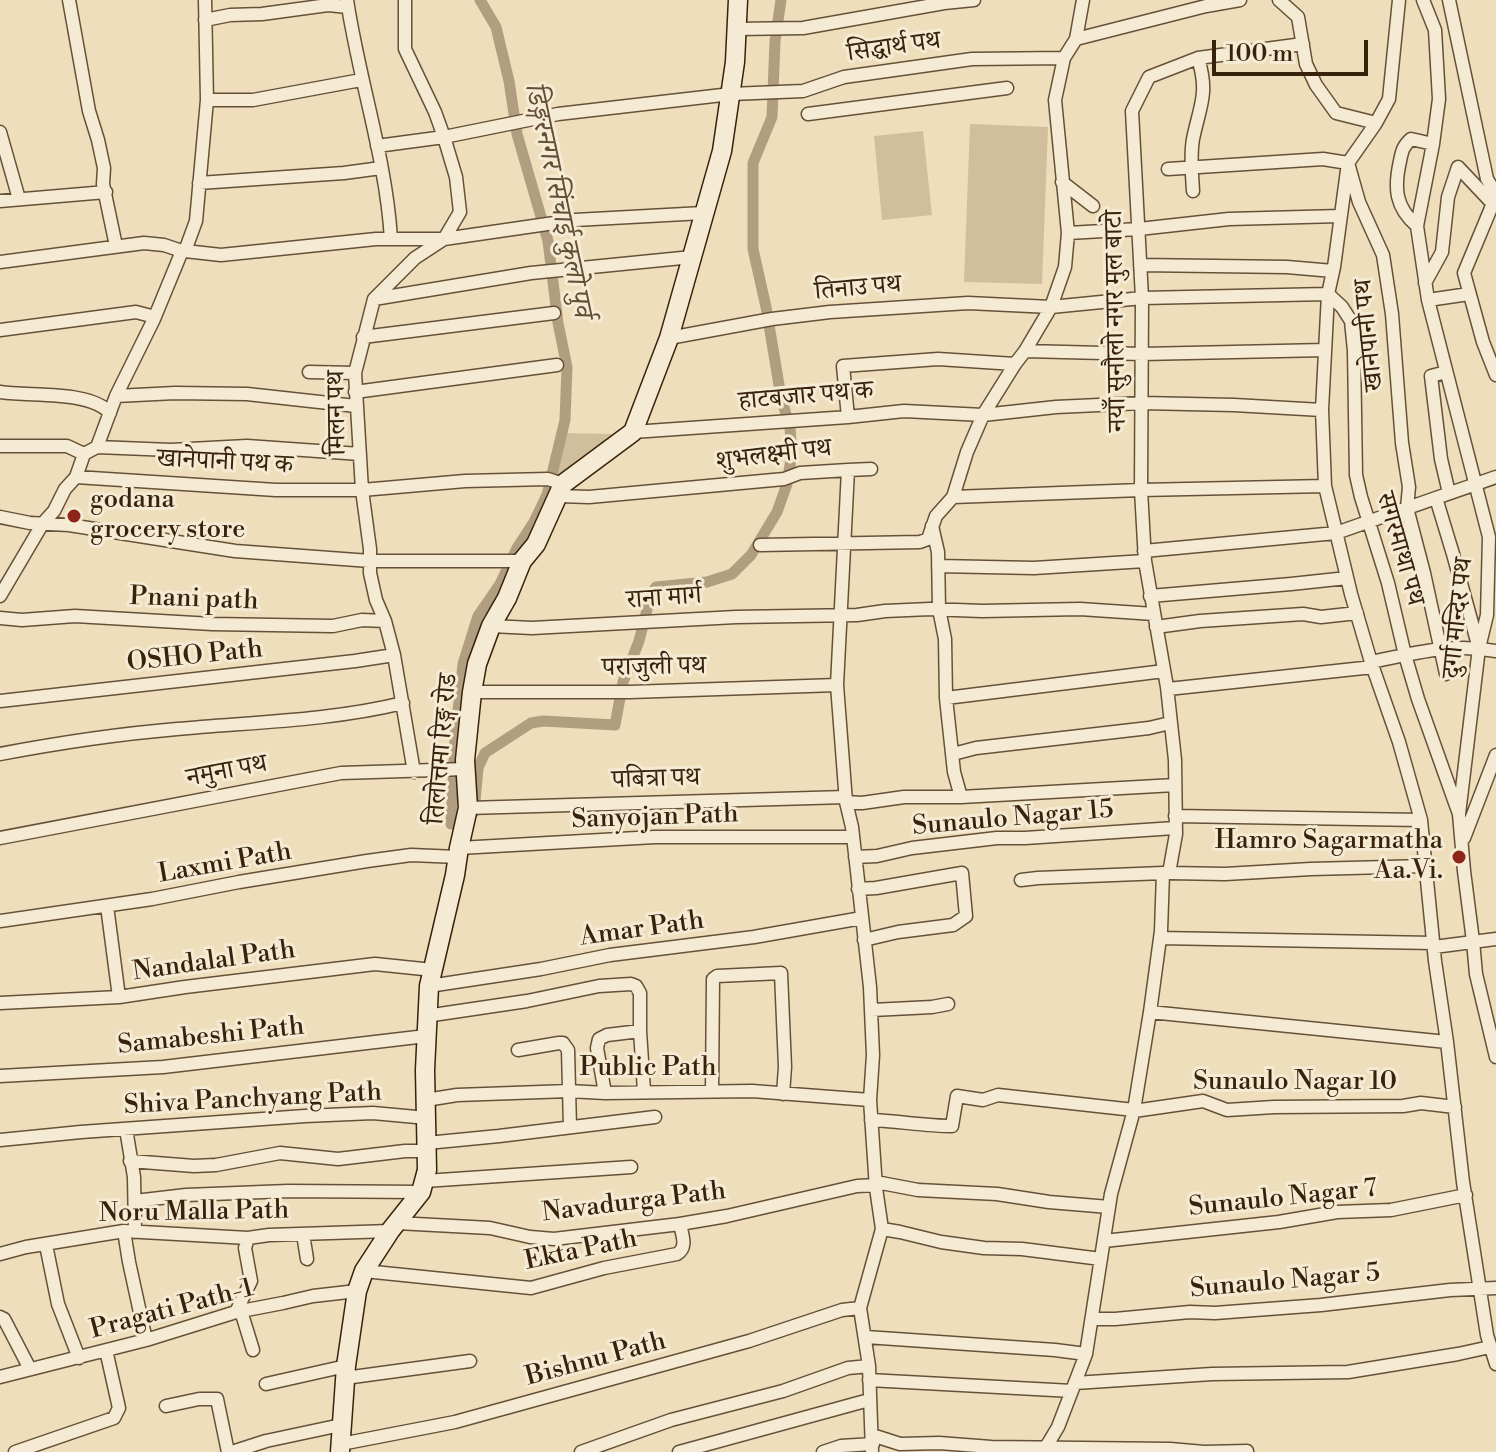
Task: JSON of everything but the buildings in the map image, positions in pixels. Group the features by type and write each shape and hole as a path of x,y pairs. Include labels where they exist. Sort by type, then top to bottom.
{"street":[{"path":"69,0 89,111 104,168 103,184 116,246"},
{"path":"97,447 105,420 155,317 196,221 207,100 205,0"},
{"path":"405,0 405,49 435,112 456,177 460,212 444,239"},
{"path":"633,432 669,338 722,151 731,94 738,0"},
{"path":"737,29 803,28 974,0"},
{"path":"760,545 920,542 928,539 936,516 953,497 983,415 1051,307 1065,267 1068,233 1055,100 1064,58 1076,39 1083,0"},
{"path":"1076,39 1206,3 1240,0"},
{"path":"1279,0 1298,17 1306,64 1316,85 1336,113 1376,123"},
{"path":"1399,0 1389,99 1348,163 1328,294 1322,410 1325,486 1357,613 1421,820 1466,1195 1490,1347 1496,1364"},
{"name":"दुर्गा मन्दिर पथ","path":"1423,0 1435,30 1439,99 1417,226 1428,300 1489,537 1487,615 1479,648 1459,814 1476,974 1496,1057"},
{"path":"1449,0 1487,179 1495,198 1464,273 1483,342 1496,375"},
{"path":"205,20 347,4 389,207 391,239"},
{"name":"नयाँ सुनौलो नगर मुल बाटो","path":"1044,1450 1058,1427 1086,1354 1109,1207 1134,1110 1160,938 1166,873 1176,834 1175,760 1168,689 1144,556 1141,490 1142,298 1132,111 1149,77 1198,58 1303,44"},
{"name":"सिद्धार्थ पथ","path":"377,146 444,137 558,114 731,94 799,91 844,77 972,59 1064,58"},
{"path":"1193,191 1193,142 1203,100 1203,76 1198,58"},
{"path":"207,100 253,100 361,80"},
{"name":"सिद्धार्थ पथ","path":"799,91 809,120 1007,88"},
{"path":"1,139 19,199"},
{"path":"1417,226 1406,217 1395,184 1404,146 1411,139 1433,144"},
{"path":"1168,169 1323,159 1348,163"},
{"name":"खानेपानी पथ","path":"1348,163 1359,202 1383,255 1409,487 1407,508 1446,674"},
{"path":"1425,283 1442,252 1448,197 1458,167 1495,198"},
{"path":"199,183 381,168"},
{"path":"1062,182 1093,206"},
{"path":"0,201 106,192"},
{"path":"0,262 144,243 221,255 376,239 444,239 565,222 703,213"},
{"path":"1068,233 1229,219 1340,216"},
{"name":"मिलन पथ","path":"414,772 394,655 370,573 355,373 374,299 415,258 444,239"},
{"path":"374,299 552,271 692,257"},
{"path":"1140,265 1287,267 1333,271"},
{"name":"तिनाउ पथ","path":"669,338 830,312 968,303 1051,307 1142,298 1328,294"},
{"name":"सगरमाथा पथ","path":"1328,294 1351,321 1356,475 1418,699 1459,814"},
{"path":"1428,300 1469,294"},
{"path":"0,330 136,312 155,317"},
{"path":"363,337 554,313"},
{"path":"1025,351 1142,354 1325,350"},
{"path":"848,417 843,366 938,359 1015,364"},
{"path":"116,396 175,393 356,399 557,365"},
{"path":"309,372 355,373"},
{"path":"1446,372 1431,376 1441,459 1449,493"},
{"path":"0,392 81,398 104,406 110,413"},
{"name":"हाटबजार पथ क","path":"633,432 904,411 983,415 1056,407 1142,403 1322,410"},
{"name":"तिलोत्तमा रिङ्ग रोड","path":"423,1186 427,1170 426,1016 431,978 468,808 465,769 477,664 522,561 536,544 557,486 633,432"},
{"path":"0,446 67,446 84,454"},
{"path":"0,596 43,523 76,477 84,454 97,447 171,450 247,446 360,454"},
{"path":"848,470 871,469"},
{"name":"शुभलक्ष्मी पथ","path":"557,486 589,497 848,470 837,685 846,800 853,837 872,1010 870,1100 882,1229"},
{"name":"खानेपानी पथ क","path":"76,477 276,490 362,490 465,481 557,486"},
{"path":"938,566 1034,568 1336,533 1496,477"},
{"path":"953,497 1325,486"},
{"path":"1436,498 1479,648"},
{"path":"0,517 235,551 370,561 522,561"},
{"path":"932,526 938,552 946,698 954,772 961,797"},
{"path":"1150,596 1347,578"},
{"name":"राना मार्ग","path":"491,626 532,628 939,609 1080,609 1155,620 1200,621 1357,613"},
{"name":"Pnani path","path":"0,618 22,620 75,616 333,626 362,620 385,621"},
{"path":"1168,689 1372,665 1441,648 1496,651"},
{"name":"OSHO Path","path":"0,701 394,655"},
{"path":"946,698 1164,671"},
{"name":"पराजुली पथ","path":"472,692 630,692 837,685"},
{"path":"0,754 59,743 175,729 285,722 356,713 403,703"},
{"path":"953,754 976,748 1170,723"},
{"path":"1461,843 1496,755"},
{"name":"नमुना पथ","path":"0,838 341,773 465,769"},
{"name":"पबित्रा पथ","path":"468,808 846,800 862,803 904,797 961,797 1175,785"},
{"name":"Sunaulo Nagar 15","path":"855,857 997,838 1025,838 1175,822 1421,820"},
{"name":"Sanyojan Path","path":"458,852 655,837 853,837"},
{"name":"Laxmi Path","path":"0,921 107,906 367,861 458,852"},
{"path":"1021,880 1426,866"},
{"path":"858,889 962,873 966,916 953,925 864,940"},
{"path":"107,906 119,997"},
{"name":"Amar Path","path":"431,978 541,969 610,955 754,937 862,918"},
{"path":"1160,938 1434,945 1496,939"},
{"name":"Nandalal Path","path":"0,1003 119,997 375,964 431,978"},
{"path":"712,1091 713,979 717,976 781,973 785,1067 783,1094"},
{"path":"426,1016 527,1001 599,986 631,984 640,993 644,1091"},
{"path":"872,1010 948,1004"},
{"path":"1150,1012 1447,1042"},
{"path":"605,1093 597,1048 599,1039 640,1031"},
{"name":"Samabeshi Path","path":"0,1076 163,1067 426,1036"},
{"path":"518,1050 563,1043 568,1050 570,1127"},
{"name":"Public Path","path":"427,1109 457,1095 569,1091 712,1091 870,1100"},
{"name":"Sunaulo Nagar 10","path":"871,1120 952,1126 957,1096 983,1100 998,1095 1134,1110 1203,1101 1227,1110 1421,1103 1455,1107"},
{"name":"Shiva Panchyang Path","path":"0,1140 427,1109"},
{"path":"130,1161 216,1165 280,1153 338,1159 655,1117"},
{"path":"126,1129 135,1201 129,1262 146,1340"},
{"path":"135,1201 186,1195 423,1186 631,1167"},
{"name":"Navadurga Path","path":"393,1227 490,1228 544,1239 680,1224 876,1184 1109,1207"},
{"path":"341,1440 357,1291 364,1271 423,1186"},
{"name":"Sunaulo Nagar 7","path":"1104,1241 1279,1222 1337,1212 1391,1210 1466,1195"},
{"name":"Ekta Path","path":"364,1271 531,1288 604,1268 677,1254 684,1246 680,1224"},
{"name":"Noru Malla Path","path":"0,1254 91,1235 130,1232 248,1238 393,1227"},
{"path":"872,1444 869,1366 860,1308 882,1229 984,1248 1022,1249 1101,1259"},
{"path":"303,1234 307,1259"},
{"path":"248,1238 245,1248 251,1281 239,1311 253,1350"},
{"path":"46,1245 58,1304 79,1358"},
{"name":"Sunaulo Nagar 5","path":"1092,1319 1321,1305 1450,1290 1496,1288"},
{"name":"Pragati Path-1","path":"0,1377 146,1340 239,1311 313,1296 357,1291"},
{"name":"Bishnu Path","path":"230,1452 266,1441 341,1440 455,1422 749,1341 842,1310 860,1308"},
{"path":"1,1317 30,1369"},
{"path":"866,1337 1086,1354"},
{"path":"869,1380 1073,1387 1212,1374 1365,1370 1490,1347"},
{"path":"15,1452 114,1418 119,1408 106,1350"},
{"path":"266,1384 346,1372 470,1361"},
{"path":"581,1452 671,1420 783,1391 848,1368 869,1366"},
{"path":"166,1406 199,1399 217,1399 230,1452"},
{"path":"679,1452 869,1400"},
{"path":"823,1452 841,1446 939,1443 1044,1450 1247,1451"}],"shaded area":[{"path":"970,124 1048,127 1042,284 964,282"},
{"path":"923,131 932,215 882,220 874,136"},
{"path":"561,433 615,434 566,478 553,472"}],"waterway":[{"name":"डिङ्गरनगर सिंचाई कुलो पुर्व","path":"451,824 463,664 478,616 500,584 547,495 565,420 567,367 548,241 517,134 496,27 480,0"},
{"path":"474,812 478,768 485,753 531,723 615,725 623,682 639,641 651,594 656,587 707,582 732,574 751,555 777,512 787,484 792,453 790,428 781,397 753,249 753,163 772,117 775,41 781,0"}],"place":[{"name":"godana grocery store","path":"74,516"},
{"name":"Hamro Sagarmatha Aa.Vi.","path":"1459,857"}]}
